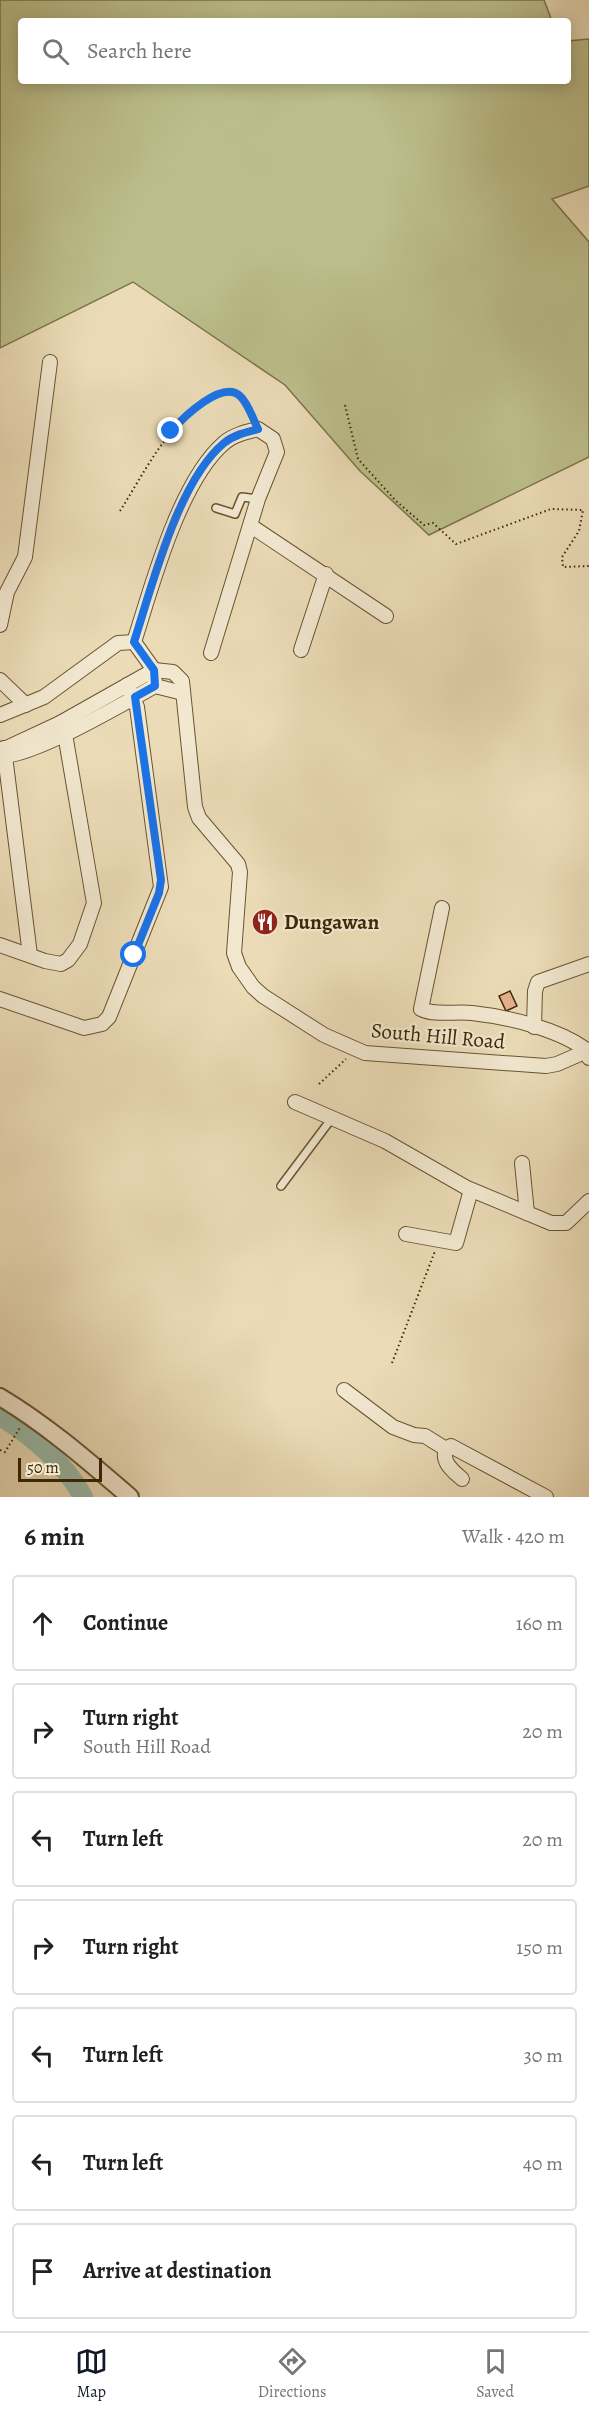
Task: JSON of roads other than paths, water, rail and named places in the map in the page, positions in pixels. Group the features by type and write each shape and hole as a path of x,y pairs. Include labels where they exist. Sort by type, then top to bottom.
{"street":[{"path":"0,625 7,592 25,557 50,362"},
{"path":"134,642 176,522 200,473 224,443 258,429 273,439 277,452 258,499 211,653"},
{"path":"251,526 386,616"},
{"path":"301,650 326,574"},
{"path":"134,642 154,670 155,686"},
{"path":"0,715 44,697 118,644 134,642"},
{"path":"30,955 2,753 63,728 131,691 154,670"},
{"name":"South Hill Road","path":"154,670 179,675 183,693 195,807 199,818 238,864 240,872 234,953 239,967 253,987 324,1035 365,1053 546,1066 589,1053"},
{"path":"0,680 26,705"},
{"path":"131,691 155,686 183,693"},
{"path":"0,999 84,1028 102,1024 109,1017 160,886 131,691"},
{"path":"0,945 53,963 68,960 80,944 93,910 63,728"},
{"path":"442,908 420,1009 471,1012 534,1026 572,1040 589,1053"},
{"path":"534,1026 535,991 538,982 589,964"},
{"path":"295,1102 384,1141 527,1219 551,1223 566,1222 589,1201"},
{"path":"522,1162 527,1219"},
{"path":"406,1234 456,1243 471,1190"},
{"path":"344,1390 393,1427 414,1436 425,1436 447,1449 456,1448 546,1497"},
{"path":"0,1396 28,1413 71,1446 130,1497"},
{"path":"447,1449 445,1454 448,1464 462,1479"}],"lane":[{"path":"216,508 236,514 242,497 258,499"},
{"path":"281,1186 332,1118"}],"waterway":[{"path":"0,1416 47,1451 68,1473 83,1497"}],"place":[{"name":"Dungawan","path":"265,922"}]}
